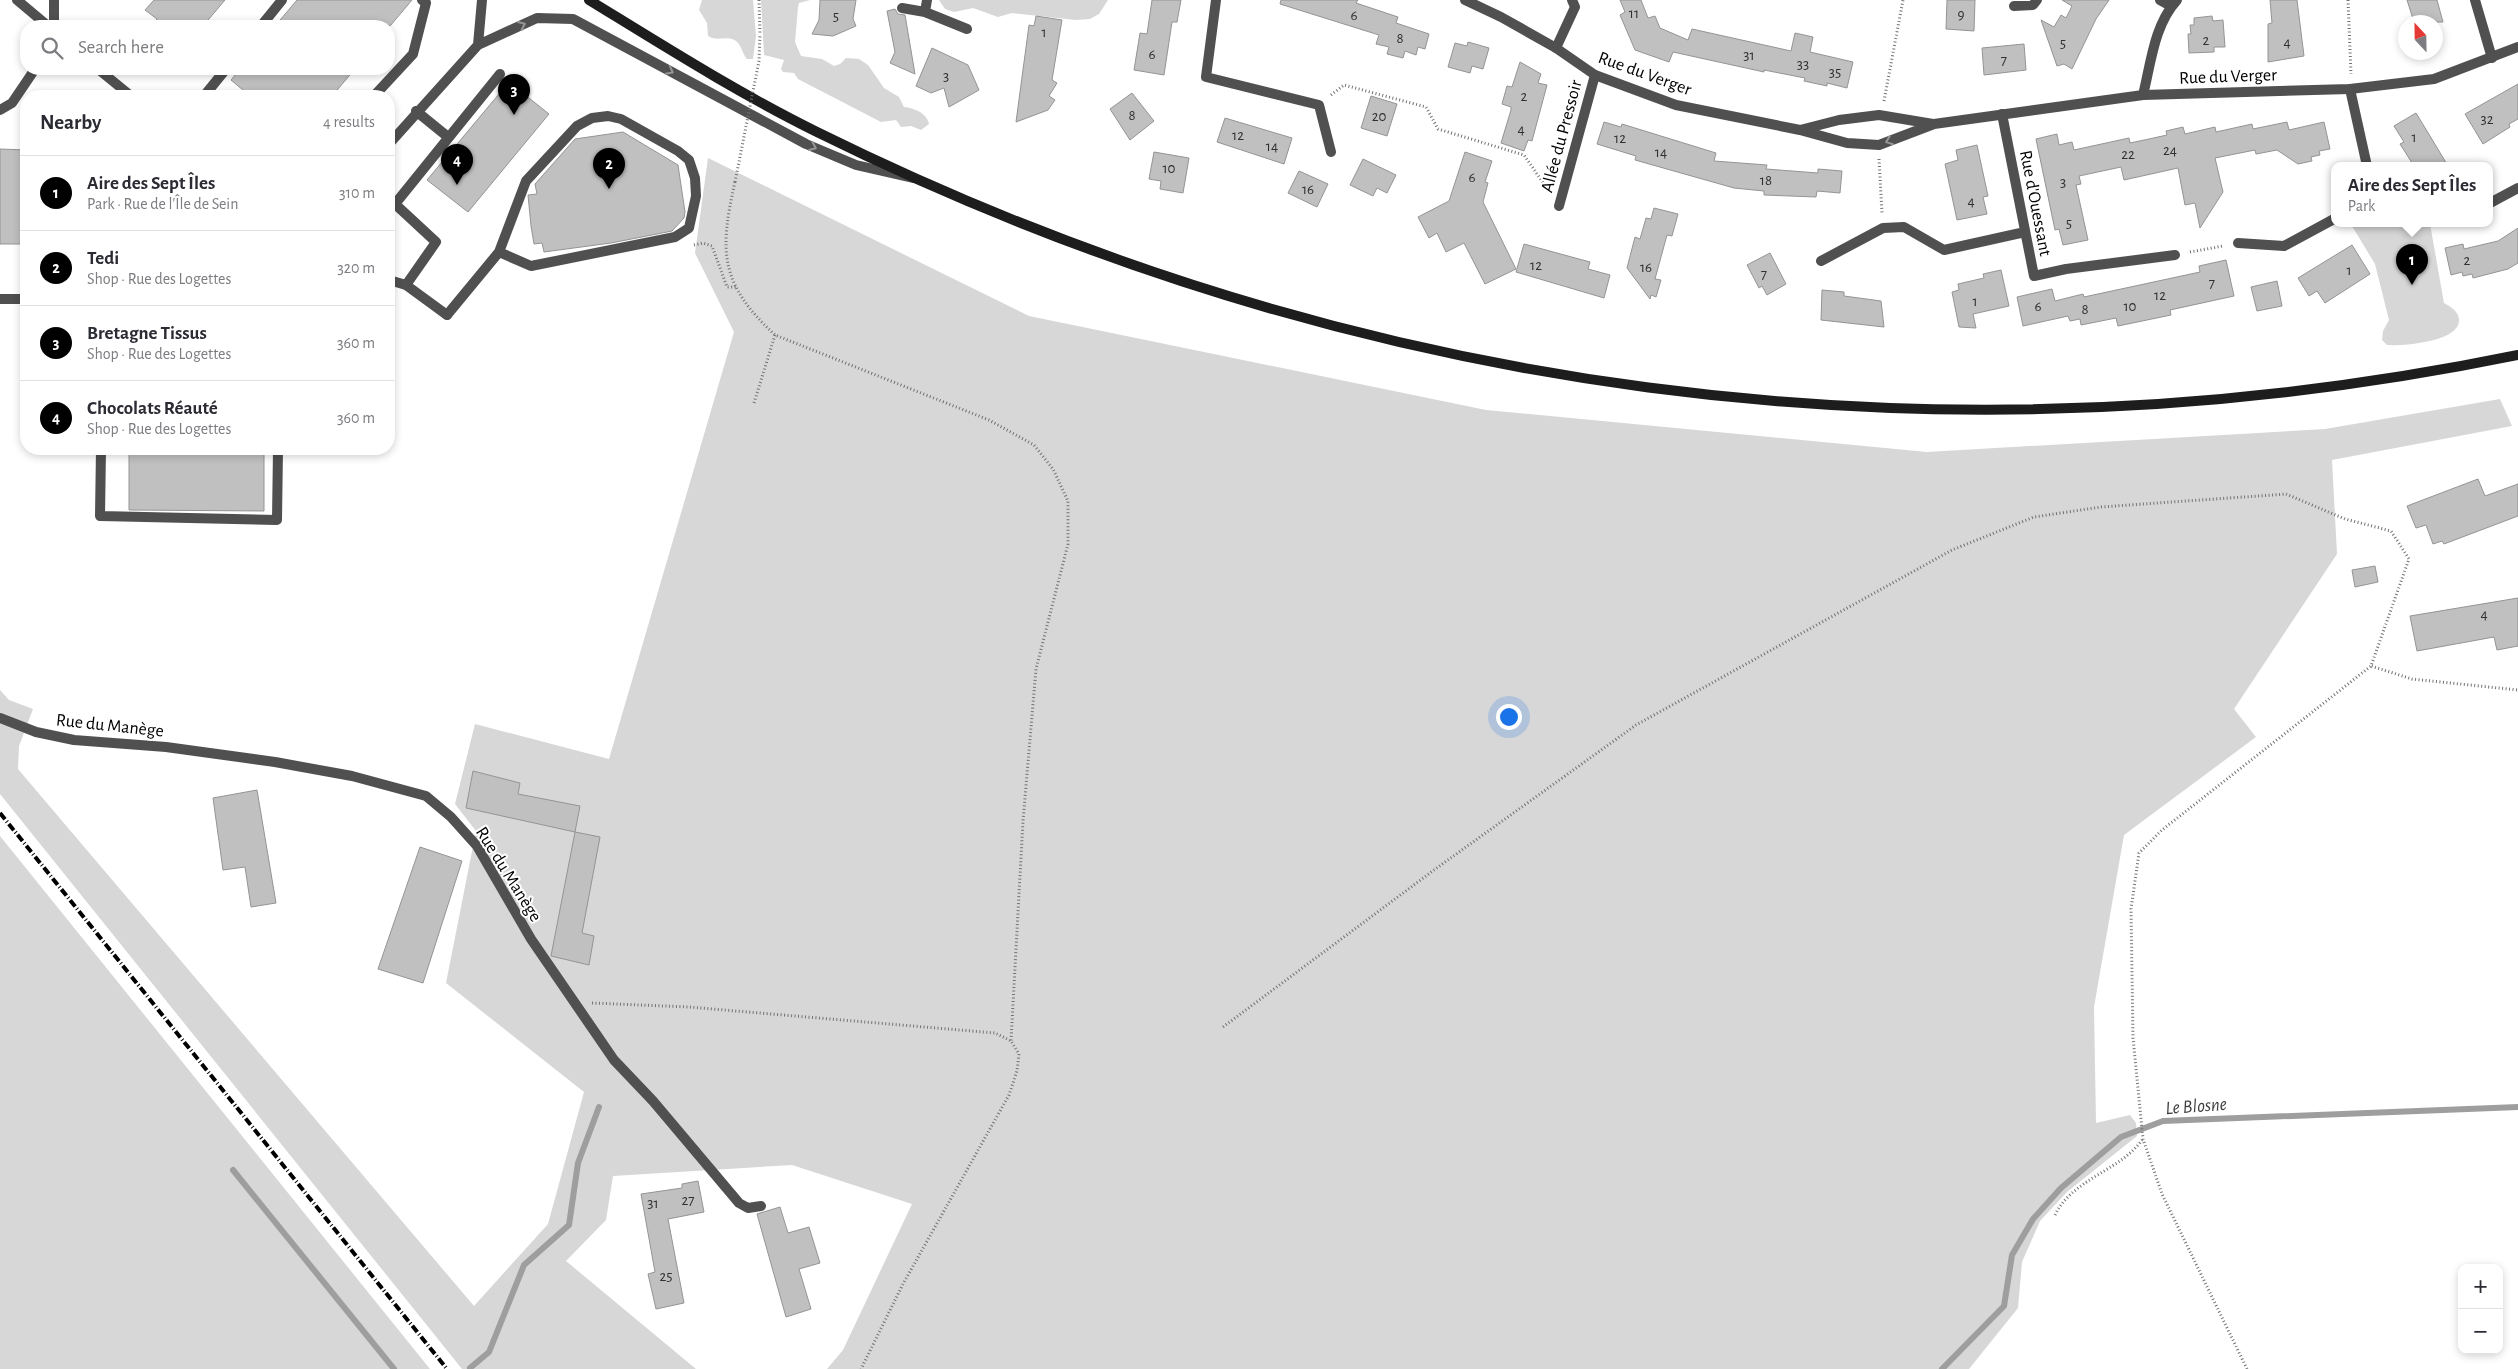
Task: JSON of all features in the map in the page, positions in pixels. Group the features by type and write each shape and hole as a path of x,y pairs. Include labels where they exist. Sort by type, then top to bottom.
{"main road":[{"path":"589,0 768,106 916,178 1039,231 1157,274 1251,304 1396,342 1501,364 1599,382 1700,395 1820,406 1933,411 2015,411 2196,402 2318,389 2432,373 2518,355"}],"street":[{"path":"17,0 41,20"},
{"path":"54,0 54,20"},
{"path":"266,20 282,0"},
{"path":"395,73 412,54 426,3 422,0"},
{"path":"478,45 482,0"},
{"path":"925,12 927,0"},
{"path":"1216,0 1206,77 1319,105 1331,152"},
{"name":"Rue du Verger","path":"1465,0 1502,17 1556,48 1595,75 1676,105 1800,130 1847,143 1879,145 1934,124 2143,95 2350,89 2434,79 2518,48"},
{"path":"1556,48 1575,7 1572,0"},
{"path":"2014,6 2032,5 2037,0"},
{"path":"2143,95 2156,37 2174,3 2160,0"},
{"path":"2474,0 2492,58"},
{"path":"902,8 925,12 967,29"},
{"path":"395,136 416,110 478,45 537,18 573,19 806,144 856,165 916,178"},
{"path":"406,285 436,242 395,204 500,74"},
{"path":"21,90 31,75"},
{"path":"105,75 124,90"},
{"path":"210,90 221,75"},
{"path":"379,90 393,75"},
{"name":"Allée du Pressoir","path":"1559,206 1595,75"},
{"path":"2350,89 2366,162"},
{"path":"0,110 12,103 20,91"},
{"path":"416,110 448,137"},
{"name":"Rue d'Ouessant","path":"2002,114 2034,276 2066,269 2175,256"},
{"name":"Rue du Verger","path":"1800,130 1839,120 1879,115 1934,124"},
{"path":"395,282 406,285 447,315 499,252 526,181 577,126 592,118 608,116 621,119 678,151 689,160 695,178 696,196 689,228 675,237 531,266 499,252"},
{"path":"2493,201 2518,188"},
{"path":"2238,243 2284,246 2331,221"},
{"path":"1821,261 1883,228 1904,227 1944,250 2026,232"},
{"path":"0,299 20,299"},
{"path":"101,455 100,516 277,520 278,455"},
{"name":"Rue du Manège","path":"0,718 36,732 74,740 166,748 274,762 352,776 426,796 451,818 477,846 531,939 614,1060 653,1101 739,1203 748,1208 761,1206"}],"path":[{"path":"759,0 759,61 725,235 726,261 736,287 751,313 775,335 989,420 1034,445 1053,470 1068,501 1068,544 1036,669 1023,821 1011,1041"},
{"path":"2348,0 2350,89"},
{"path":"1319,105 1344,85 1426,107 1438,129 1524,155 1559,206"},
{"path":"2175,256 2238,243"},
{"path":"754,403 775,335"},
{"path":"1223,1027 1434,870 1636,725 1952,550 2034,517 2101,507 2286,494 2345,519 2391,531 2409,559 2371,666 2162,830 2139,853 2131,909 2134,1038 2142,1139 2162,1194 2247,1369"},
{"path":"2371,666 2412,679 2518,690"},
{"path":"577,1004 611,1002 688,1006 995,1032 1011,1041 1019,1054 1017,1071 1009,1095 903,1284 861,1369"},
{"path":"2055,1215 2060,1206 2076,1190 2134,1152 2142,1139"}],"shaded area":[{"path":"702,0 753,0 756,36 753,59 747,59 740,45 733,39 711,38 708,36 707,23 699,10"},
{"path":"761,0 810,0 799,3 798,7 795,42 801,56 822,59 834,66 840,64 846,58 859,59 868,65 884,88 899,97 904,107 920,112 926,117 929,124 921,130 911,126 901,127 896,120 881,122 798,79 794,73 783,72 781,69 784,60 764,55"},
{"path":"939,0 1108,0 1099,14 1090,19 1076,20 1012,13 998,17 973,8 954,12 945,9"},
{"path":"708,158 1029,316 1486,410 1927,452 2325,429 2500,399 2512,426 2332,460 2337,554 2234,709 2256,737 2124,835 2094,1007 2096,1123 2130,1115 2136,1123 2137,1136 2067,1192 2040,1221 2022,1262 2018,1308 1969,1369 827,1369 843,1350 912,1204 792,1165 613,1176 606,1220 566,1261 696,1369 462,1369 0,794 0,690 9,700 33,709 19,746 18,769 474,1306 548,1224 584,1092 446,983 476,831 455,804 475,724 609,759 734,332 695,253"},
{"path":"2353,227 2431,227 2444,303 2456,311 2459,319 2457,327 2451,333 2441,338 2405,345 2387,345 2382,340 2383,331 2389,320 2375,264"},
{"path":"0,836 430,1369 0,1369"}],"building":[{"path":"154,0 225,0 208,20 156,20 145,10"},
{"path":"297,0 412,0 395,20 280,20"},
{"path":"820,0 856,0 853,19 856,26 833,36 812,34 819,20"},
{"path":"1152,0 1181,0 1177,22 1172,22 1164,75 1134,70 1140,33 1147,34"},
{"path":"1281,0 1358,0 1356,3 1398,17 1396,23 1429,34 1425,49 1418,47 1416,55 1405,51 1403,58 1387,54 1389,47 1376,44 1379,35 1280,4"},
{"path":"1620,0 1641,0 1648,18 1655,16 1660,28 1688,40 1692,29 1791,51 1795,33 1813,37 1810,52 1853,62 1847,88 1827,83 1827,86 1804,81 1805,78 1764,70 1764,72 1673,52 1669,62 1635,50 1620,15 1625,12"},
{"path":"1947,0 1975,0 1974,31 1946,29"},
{"path":"2062,0 2109,0 2096,19 2072,69 2064,64 2057,66 2041,20 2054,27 2061,15 2066,18 2072,6"},
{"path":"2270,0 2297,0 2304,56 2268,62 2268,24 2272,23"},
{"path":"2407,0 2437,0 2441,15 2412,15"},
{"path":"895,9 898,14 905,15 915,74 890,63 895,52 887,11"},
{"path":"1036,16 1062,20 1052,80 1057,83 1049,96 1055,100 1048,110 1016,122 1029,25 1034,26"},
{"path":"2212,16 2213,21 2223,20 2225,47 2214,47 2214,52 2189,53 2188,34 2191,34 2190,25 2194,25 2194,18"},
{"path":"1468,42 1489,48 1483,69 1472,66 1470,73 1448,67 1455,43 1467,46"},
{"path":"2024,44 2026,70 1984,75 1982,48"},
{"path":"932,48 968,65 979,90 949,107 944,88 931,93 916,86"},
{"path":"1520,62 1541,74 1538,83 1547,85 1532,141 1528,140 1524,151 1501,143 1511,110 1511,107 1502,104 1507,86 1512,87"},
{"path":"235,75 350,75 337,90 243,90 231,80"},
{"path":"509,82 549,114 468,212 427,180"},
{"path":"2518,84 2518,119 2509,124 2510,127 2483,144 2465,114"},
{"path":"1132,93 1154,121 1130,140 1110,109"},
{"path":"1371,96 1397,104 1387,136 1361,128"},
{"path":"2416,113 2446,162 2411,162 2400,144 2404,142 2394,126"},
{"path":"1225,118 1292,138 1284,164 1217,142"},
{"path":"1604,122 1621,127 1622,124 1716,153 1714,161 1767,165 1766,169 1818,173 1818,169 1842,171 1840,193 1817,191 1816,197 1764,195 1764,191 1734,188 1635,160 1636,156 1597,144"},
{"path":"2287,122 2289,130 2324,122 2330,149 2319,151 2320,155 2311,157 2312,161 2298,164 2277,150 2256,154 2255,150 2215,158 2223,192 2200,228 2195,203 2185,205 2178,168 2124,180 2121,167 2079,176 2081,184 2076,185 2088,240 2063,245 2059,229 2055,230 2036,139 2057,134 2059,145 2072,142 2074,150 2129,138 2130,143 2149,139 2167,135 2166,131 2183,127 2185,134 2215,127 2216,132 2252,124 2253,129"},
{"path":"623,132 678,165 685,212 684,218 672,231 611,243 544,252 542,243 534,244 531,226 528,195 537,194 535,184 575,139"},
{"path":"1977,145 1988,196 1983,197 1987,214 1957,220 1945,164 1958,160 1956,150"},
{"path":"0,149 20,150 20,244 0,244"},
{"path":"1154,152 1189,158 1183,193 1160,189 1161,181 1149,179"},
{"path":"1465,152 1492,161 1485,182 1488,183 1483,202 1516,269 1485,284 1464,243 1446,252 1437,233 1429,238 1418,217 1449,201"},
{"path":"1363,159 1396,175 1387,193 1377,188 1373,196 1350,185"},
{"path":"1299,171 1328,184 1317,207 1288,193"},
{"path":"1654,208 1678,214 1672,236 1667,235 1655,279 1661,280 1656,297 1651,295 1650,299 1627,268 1635,237 1640,239 1646,218 1651,219"},
{"path":"2518,228 2518,263 2508,269 2473,278 2472,274 2463,276 2462,272 2451,275 2445,248 2463,244 2464,249 2498,241"},
{"path":"1524,244 1590,262 1588,269 1610,275 1604,298 1516,272"},
{"path":"2352,245 2370,274 2325,303 2317,291 2309,296 2298,278"},
{"path":"1770,253 1786,284 1767,295 1762,286 1759,288 1747,265"},
{"path":"2226,260 2234,296 2170,310 2171,315 2118,326 2116,318 2081,325 2080,319 2070,321 2068,316 2023,326 2017,297 2052,289 2055,301 2083,294 2084,297 2200,272 2199,266"},
{"path":"2001,270 2009,306 1973,314 1976,328 1959,327 1952,292 1959,290 1958,284 1984,278 1983,274"},
{"path":"2277,281 2282,306 2257,311 2251,287"},
{"path":"1822,290 1844,292 1844,296 1881,301 1884,327 1821,320"},
{"path":"129,455 264,455 264,511 129,510"},
{"path":"2478,479 2485,496 2518,484 2518,516 2444,544 2442,541 2433,544 2426,525 2416,528 2407,506"},
{"path":"2375,566 2378,582 2355,587 2352,570"},
{"path":"2518,598 2518,646 2497,650 2494,637 2417,651 2410,616"},
{"path":"473,771 520,783 518,794 580,806 575,832 466,808"},
{"path":"257,790 276,903 251,907 245,867 223,870 213,798"},
{"path":"575,832 600,837 582,933 594,936 589,965 551,956"},
{"path":"420,847 462,861 423,983 378,969"},
{"path":"698,1181 704,1212 668,1219 684,1303 656,1309 648,1274 655,1272 641,1194 682,1188 682,1184"},
{"path":"780,1207 788,1233 809,1227 820,1263 799,1269 811,1309 786,1317 757,1214"}],"waterway":[{"path":"470,1368 489,1352 524,1265 569,1225 578,1163 599,1107"},
{"name":"Le Blosne","path":"1942,1369 2004,1306 2012,1255 2033,1219 2061,1188 2121,1137 2163,1121 2518,1107"},
{"path":"233,1170 394,1369"}],"railway":[{"path":"0,813 447,1369"}],"place":[{"name":"Bretagne Tissus","path":"514,115"},
{"name":"Chocolats Réauté","path":"457,185"},
{"name":"Tedi","path":"609,189"},
{"name":"Aire des Sept Îles","path":"2412,285"}]}
